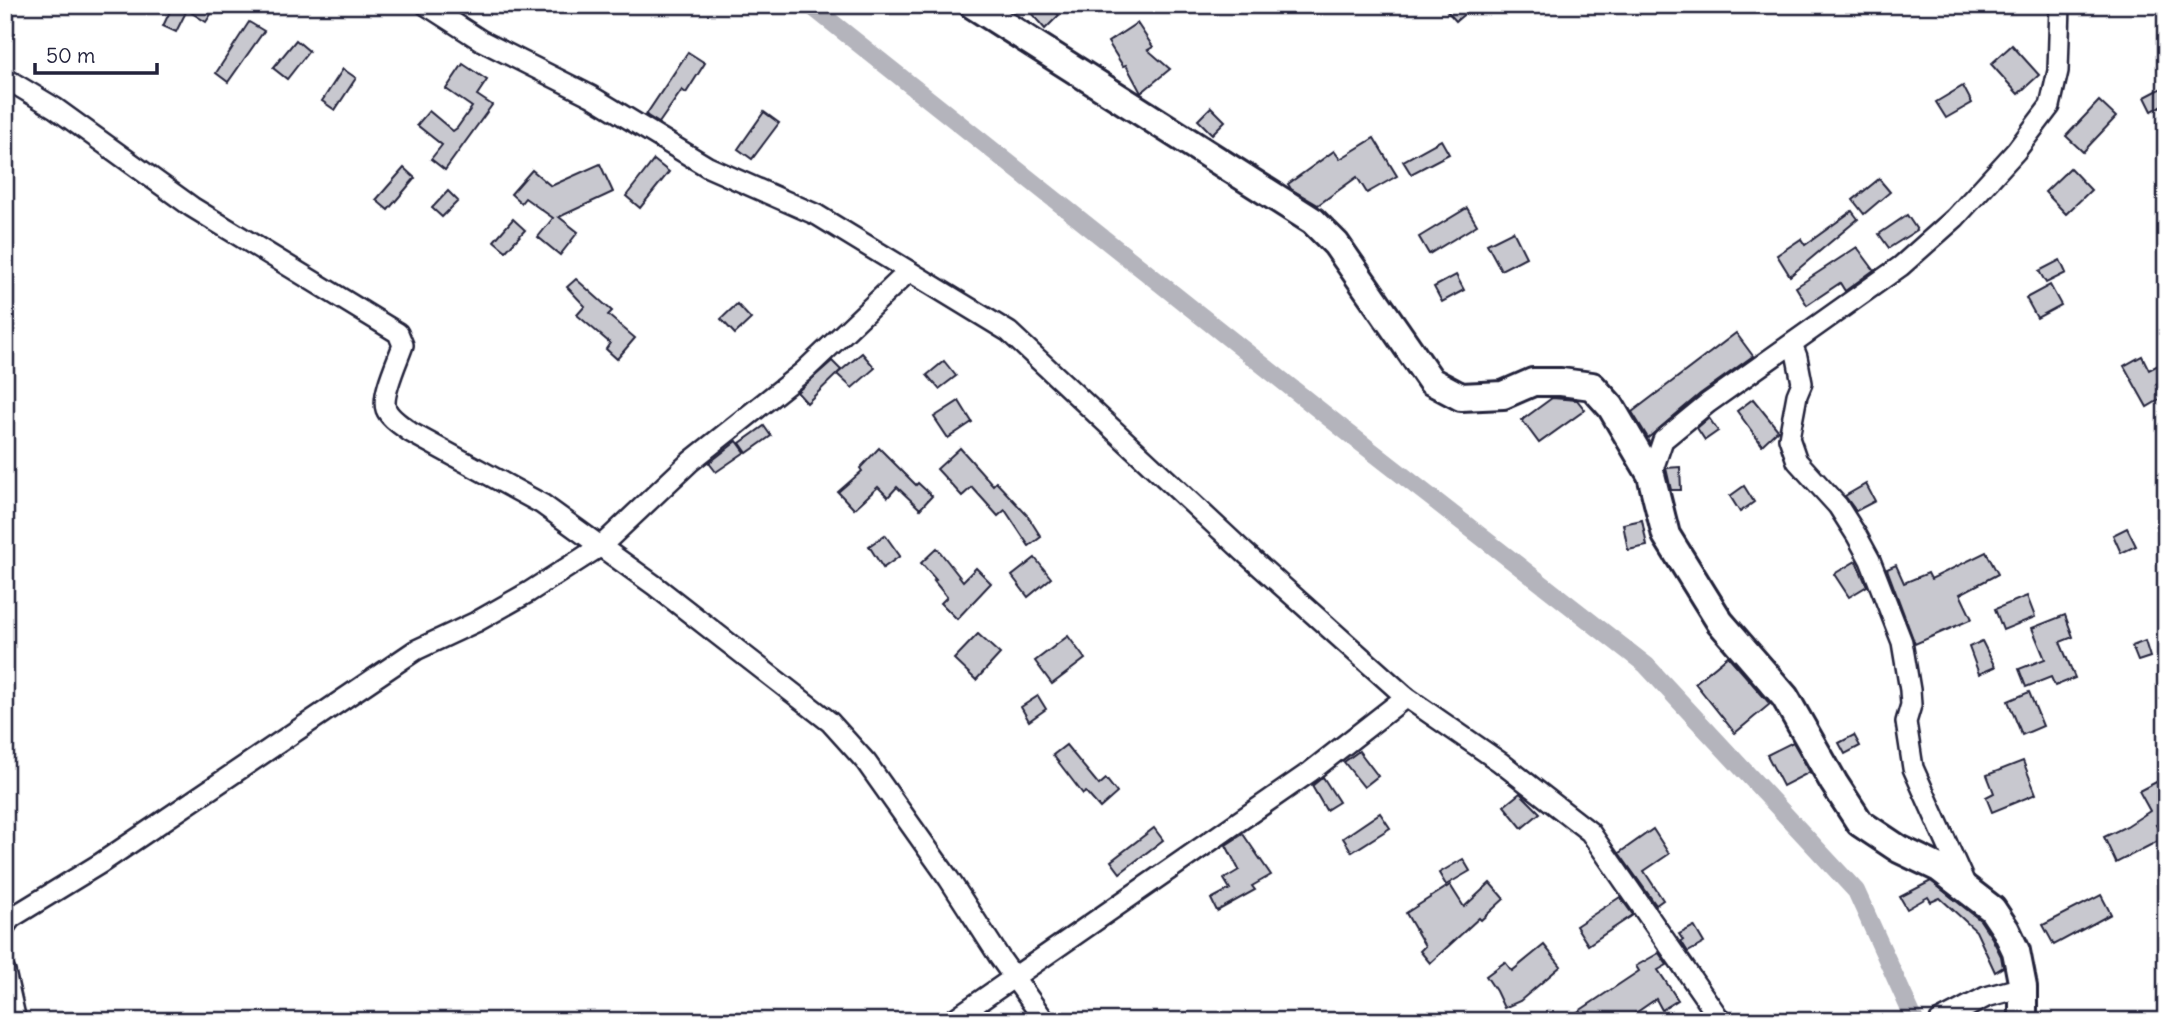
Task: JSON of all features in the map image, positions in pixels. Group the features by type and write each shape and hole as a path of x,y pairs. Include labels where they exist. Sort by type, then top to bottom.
{"street":[{"path":"426,5 482,41 591,96 708,167 817,215 1009,332 1244,552 1406,697 1500,762 1590,832 1721,1021"},
{"path":"973,5 1313,222 1336,244 1431,381 1461,397 1503,396 1533,382 1592,386 1611,407 1651,475 1666,535 1720,622 1785,696 1860,823 1899,849 1939,868 1992,909 2016,951 2023,987 2023,1021"},
{"path":"1651,475 1663,440 1708,403 1901,266 1955,218 2016,151 2050,106 2058,72 2060,5"},
{"path":"5,78 55,108 192,207 398,333 403,345 385,400 386,411 396,421 411,432 542,504 665,593 830,722 866,762 1045,1021"},
{"path":"5,926 11,918 101,863 416,650 487,616 601,546 691,461 803,372 908,272"},
{"path":"1792,344 1802,383 1789,438 1797,461 1838,506 1870,560 1902,642 1910,690 1911,705 1906,722 1913,768 1966,887"},
{"path":"951,1021 1310,772 1406,697"},
{"path":"5,972 16,1021"},
{"path":"1940,1021 1986,998 2023,987"}],"building":[{"path":"173,5 217,5 206,22 187,10 176,32 163,26"},
{"path":"1024,5 1048,5 1059,15 1045,29"},
{"path":"1454,5 1475,5 1456,21 1447,11"},
{"path":"249,22 264,31 228,82 216,73"},
{"path":"1137,23 1153,47 1148,50 1170,69 1141,93 1126,65 1123,66 1108,42"},
{"path":"296,40 309,51 287,79 273,68"},
{"path":"2012,45 2039,75 2018,94 1991,64"},
{"path":"688,52 705,63 686,93 682,90 659,123 646,115"},
{"path":"463,64 487,80 477,95 492,105 445,170 431,159 442,145 417,125 429,111 453,131 457,128 472,107 446,89"},
{"path":"343,69 356,78 335,110 322,101"},
{"path":"1963,86 1972,103 1946,118 1936,102"},
{"path":"2166,86 2166,103 2152,111 2145,97"},
{"path":"2099,101 2116,117 2083,152 2066,136"},
{"path":"1211,107 1225,121 1212,134 1198,120"},
{"path":"764,112 779,123 752,159 738,149"},
{"path":"1374,138 1397,176 1367,193 1357,177 1318,205 1291,189 1288,184 1334,151 1340,159"},
{"path":"1441,140 1449,154 1411,174 1403,161"},
{"path":"654,160 669,172 640,208 626,196"},
{"path":"600,164 613,192 559,217 578,232 560,255 538,237 553,218 525,198 521,203 511,194 532,170 551,186"},
{"path":"404,168 415,178 388,210 376,200"},
{"path":"2070,168 2091,190 2066,214 2045,192"},
{"path":"1879,179 1890,192 1864,214 1853,200"},
{"path":"448,191 458,201 442,217 432,208"},
{"path":"1467,208 1477,225 1429,254 1419,237"},
{"path":"1852,211 1858,219 1790,276 1777,255 1801,239 1805,245"},
{"path":"1907,215 1917,230 1889,248 1879,234"},
{"path":"513,219 525,230 506,251 494,241"},
{"path":"1513,231 1526,257 1501,270 1487,244"},
{"path":"1857,247 1874,270 1845,291 1840,283 1807,305 1796,287"},
{"path":"2060,260 2066,273 2046,283 2039,271"},
{"path":"1456,275 1464,290 1442,302 1434,287"},
{"path":"576,279 612,311 608,315 635,338 617,359 606,349 610,343 577,315 585,306 567,287"},
{"path":"2050,285 2061,305 2037,318 2026,298"},
{"path":"737,304 751,319 735,334 721,319"},
{"path":"1736,333 1753,356 1700,394 1648,438 1632,412"},
{"path":"862,353 875,368 852,388 837,374"},
{"path":"2142,356 2149,370 2166,361 2166,379 2156,384 2164,397 2147,407 2124,366"},
{"path":"832,361 841,370 807,403 797,392"},
{"path":"944,361 956,376 939,389 927,375"},
{"path":"1552,398 1577,400 1585,410 1539,443 1522,420"},
{"path":"1753,399 1778,430 1762,445 1737,411"},
{"path":"959,401 972,422 948,438 934,417"},
{"path":"1709,418 1718,431 1705,440 1697,428"},
{"path":"764,426 771,436 747,453 740,443"},
{"path":"737,441 745,452 716,472 709,463"},
{"path":"879,448 916,485 918,483 932,496 920,509 897,487 888,497 878,487 854,509 838,492 862,471 860,468"},
{"path":"960,448 993,485 996,482 1027,515 1041,537 1029,546 1005,510 998,516 972,487 962,496 937,469"},
{"path":"1680,467 1681,490 1671,490 1666,468"},
{"path":"1866,484 1875,501 1856,511 1845,496"},
{"path":"1744,486 1754,502 1740,512 1730,496"},
{"path":"1642,520 1647,546 1628,550 1623,524"},
{"path":"2127,528 2136,546 2121,553 2113,535"},
{"path":"885,535 900,556 883,568 869,546"},
{"path":"937,548 963,581 976,568 991,583 957,619 941,603 947,597 921,563"},
{"path":"1986,552 1998,574 1960,594 1972,619 1915,644 1887,569 1896,565 1904,583 1928,573 1931,579"},
{"path":"1035,558 1051,578 1028,597 1012,576"},
{"path":"1856,561 1867,586 1849,597 1834,574"},
{"path":"2027,596 2035,617 2003,630 1995,609"},
{"path":"2065,615 2073,637 2060,642 2075,678 2055,686 2051,677 2026,687 2019,669 2045,659 2032,628"},
{"path":"978,634 1000,654 976,680 954,659"},
{"path":"1068,636 1085,659 1052,684 1035,661"},
{"path":"1982,641 1995,667 1979,674 1969,647"},
{"path":"2145,641 2150,657 2138,661 2132,646"},
{"path":"1728,656 1770,704 1735,733 1695,683"},
{"path":"2029,692 2043,726 2022,735 2008,701"},
{"path":"1038,696 1046,709 1029,721 1021,707"},
{"path":"1854,735 1860,746 1845,754 1839,743"},
{"path":"1793,742 1810,772 1783,786 1767,755"},
{"path":"1066,745 1099,785 1106,779 1117,793 1100,808 1086,792 1083,794 1053,755"},
{"path":"1359,751 1378,776 1364,787 1344,762"},
{"path":"2023,761 2036,794 1992,812 1986,797 1994,793 1987,775"},
{"path":"1323,777 1339,802 1326,810 1312,786"},
{"path":"2166,777 2166,820 2156,825 2164,838 2116,863 2104,837 2150,811 2139,791"},
{"path":"1520,793 1540,813 1522,828 1504,806"},
{"path":"1380,813 1390,828 1352,852 1343,838"},
{"path":"1154,828 1163,840 1120,873 1111,861"},
{"path":"1653,829 1669,854 1644,871 1663,900 1656,905 1619,853"},
{"path":"1243,834 1271,875 1252,886 1255,890 1217,911 1211,899 1230,889 1224,879 1239,870 1226,845"},
{"path":"1463,859 1470,871 1446,885 1439,873"},
{"path":"1931,881 1980,920 2001,956 2003,967 1995,972 1976,931 1940,898 1931,902 1928,897 1907,909 1900,897"},
{"path":"1490,883 1504,899 1430,963 1420,951 1425,946 1406,913 1450,885 1464,907"},
{"path":"2101,895 2111,914 2054,945 2043,925"},
{"path":"1620,897 1633,915 1588,945 1576,926"},
{"path":"1694,926 1704,943 1688,952 1679,934"},
{"path":"1544,945 1561,966 1520,1001 1504,1008 1486,976 1505,962 1512,971"},
{"path":"1659,953 1667,965 1658,970 1678,1000 1662,1010 1656,999 1624,1021 1564,1021 1639,971 1636,966"}],"waterway":[{"path":"810,5 1347,432 1646,665 1856,891 1915,1021"}]}
